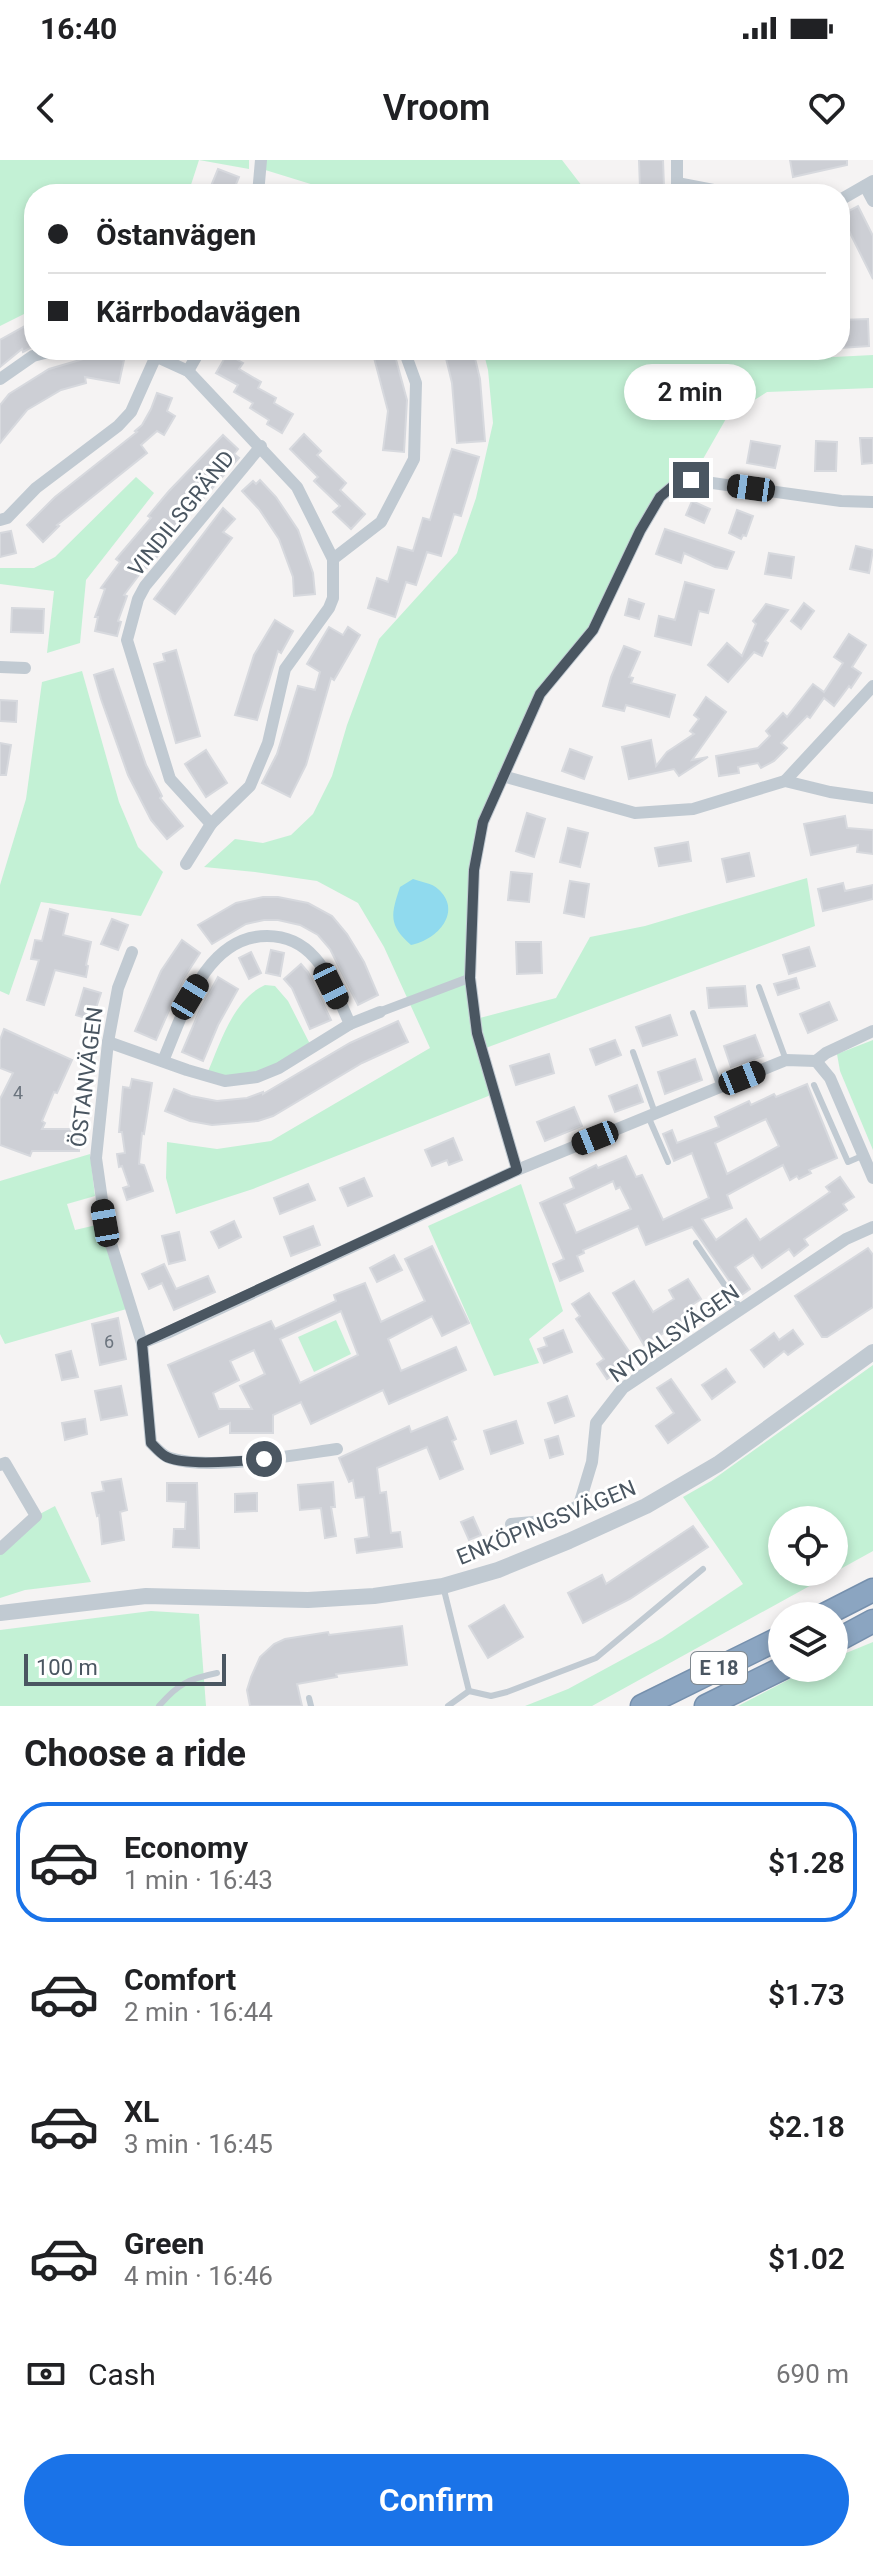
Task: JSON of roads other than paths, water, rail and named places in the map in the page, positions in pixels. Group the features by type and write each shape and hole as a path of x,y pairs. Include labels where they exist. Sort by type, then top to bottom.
{"highway":[{"path":"848,1603 873,1590"},
{"path":"848,1634 873,1621"},
{"name":"E 18","path":"642,1706 768,1644"},
{"name":"E 18","path":"706,1706 768,1675"}],"street":[{"path":"259,184 261,160"},
{"path":"677,160 677,184"},
{"path":"850,194 869,183 873,201"},
{"path":"0,379 27,360"},
{"path":"0,520 7,518 36,488 118,426 131,412 154,360"},
{"path":"165,360 188,371 297,487 333,559 333,598 285,669 268,743 250,786 211,824 186,864"},
{"path":"188,371 194,360"},
{"path":"333,559 381,522 414,459 416,383 408,360"},
{"name":"VINDILSGRÄND","path":"211,824 170,779 127,640 138,599 145,586 261,446"},
{"path":"517,1170 477,1033 470,978 474,870 483,822 540,694 593,630 640,531 660,497 673,486 691,480 841,501 873,502"},
{"path":"0,667 25,668"},
{"path":"503,776 635,813 693,809 785,781 873,686"},
{"path":"785,781 873,798"},
{"path":"163,1061 190,997 204,974 220,955 257,936 277,936 295,941 317,959 350,1024"},
{"name":"ÖSTANVÄGEN","path":"132,952 118,988 108,1042 96,1158 106,1228 142,1343 151,1443 167,1458 192,1461 242,1462 337,1449"},
{"path":"108,1042 225,1081 257,1077 279,1068 350,1024 470,978"},
{"path":"142,1343 517,1170 786,1060 816,1061 826,1053 873,1031"},
{"path":"816,1061 830,1078 873,1178"},
{"name":"NYDALSVÄGEN","path":"511,1524 555,1520 579,1505 592,1462 596,1423 623,1388 846,1239 873,1227"},
{"name":"ENKÖPINGSVÄGEN","path":"0,1613 146,1596 308,1600 374,1596 443,1586 498,1570 646,1506 718,1464 873,1352"},
{"path":"0,1465 5,1463 36,1516 2,1542"}],"lane":[{"path":"759,987 786,1060"},
{"path":"693,1013 720,1087"},
{"path":"633,1052 668,1162"},
{"path":"814,1085 848,1162 862,1156"},
{"path":"696,1243 741,1309"},
{"path":"448,1706 469,1691 491,1696 507,1692 596,1658 703,1569"},
{"path":"443,1586 469,1691"},
{"path":"159,1706 174,1688 195,1677 217,1673"},
{"path":"309,1698 311,1706"}],"water":[{"path":"413,879 436,887 445,898 448,915 438,931 411,945 398,931 393,912 400,887"}]}
